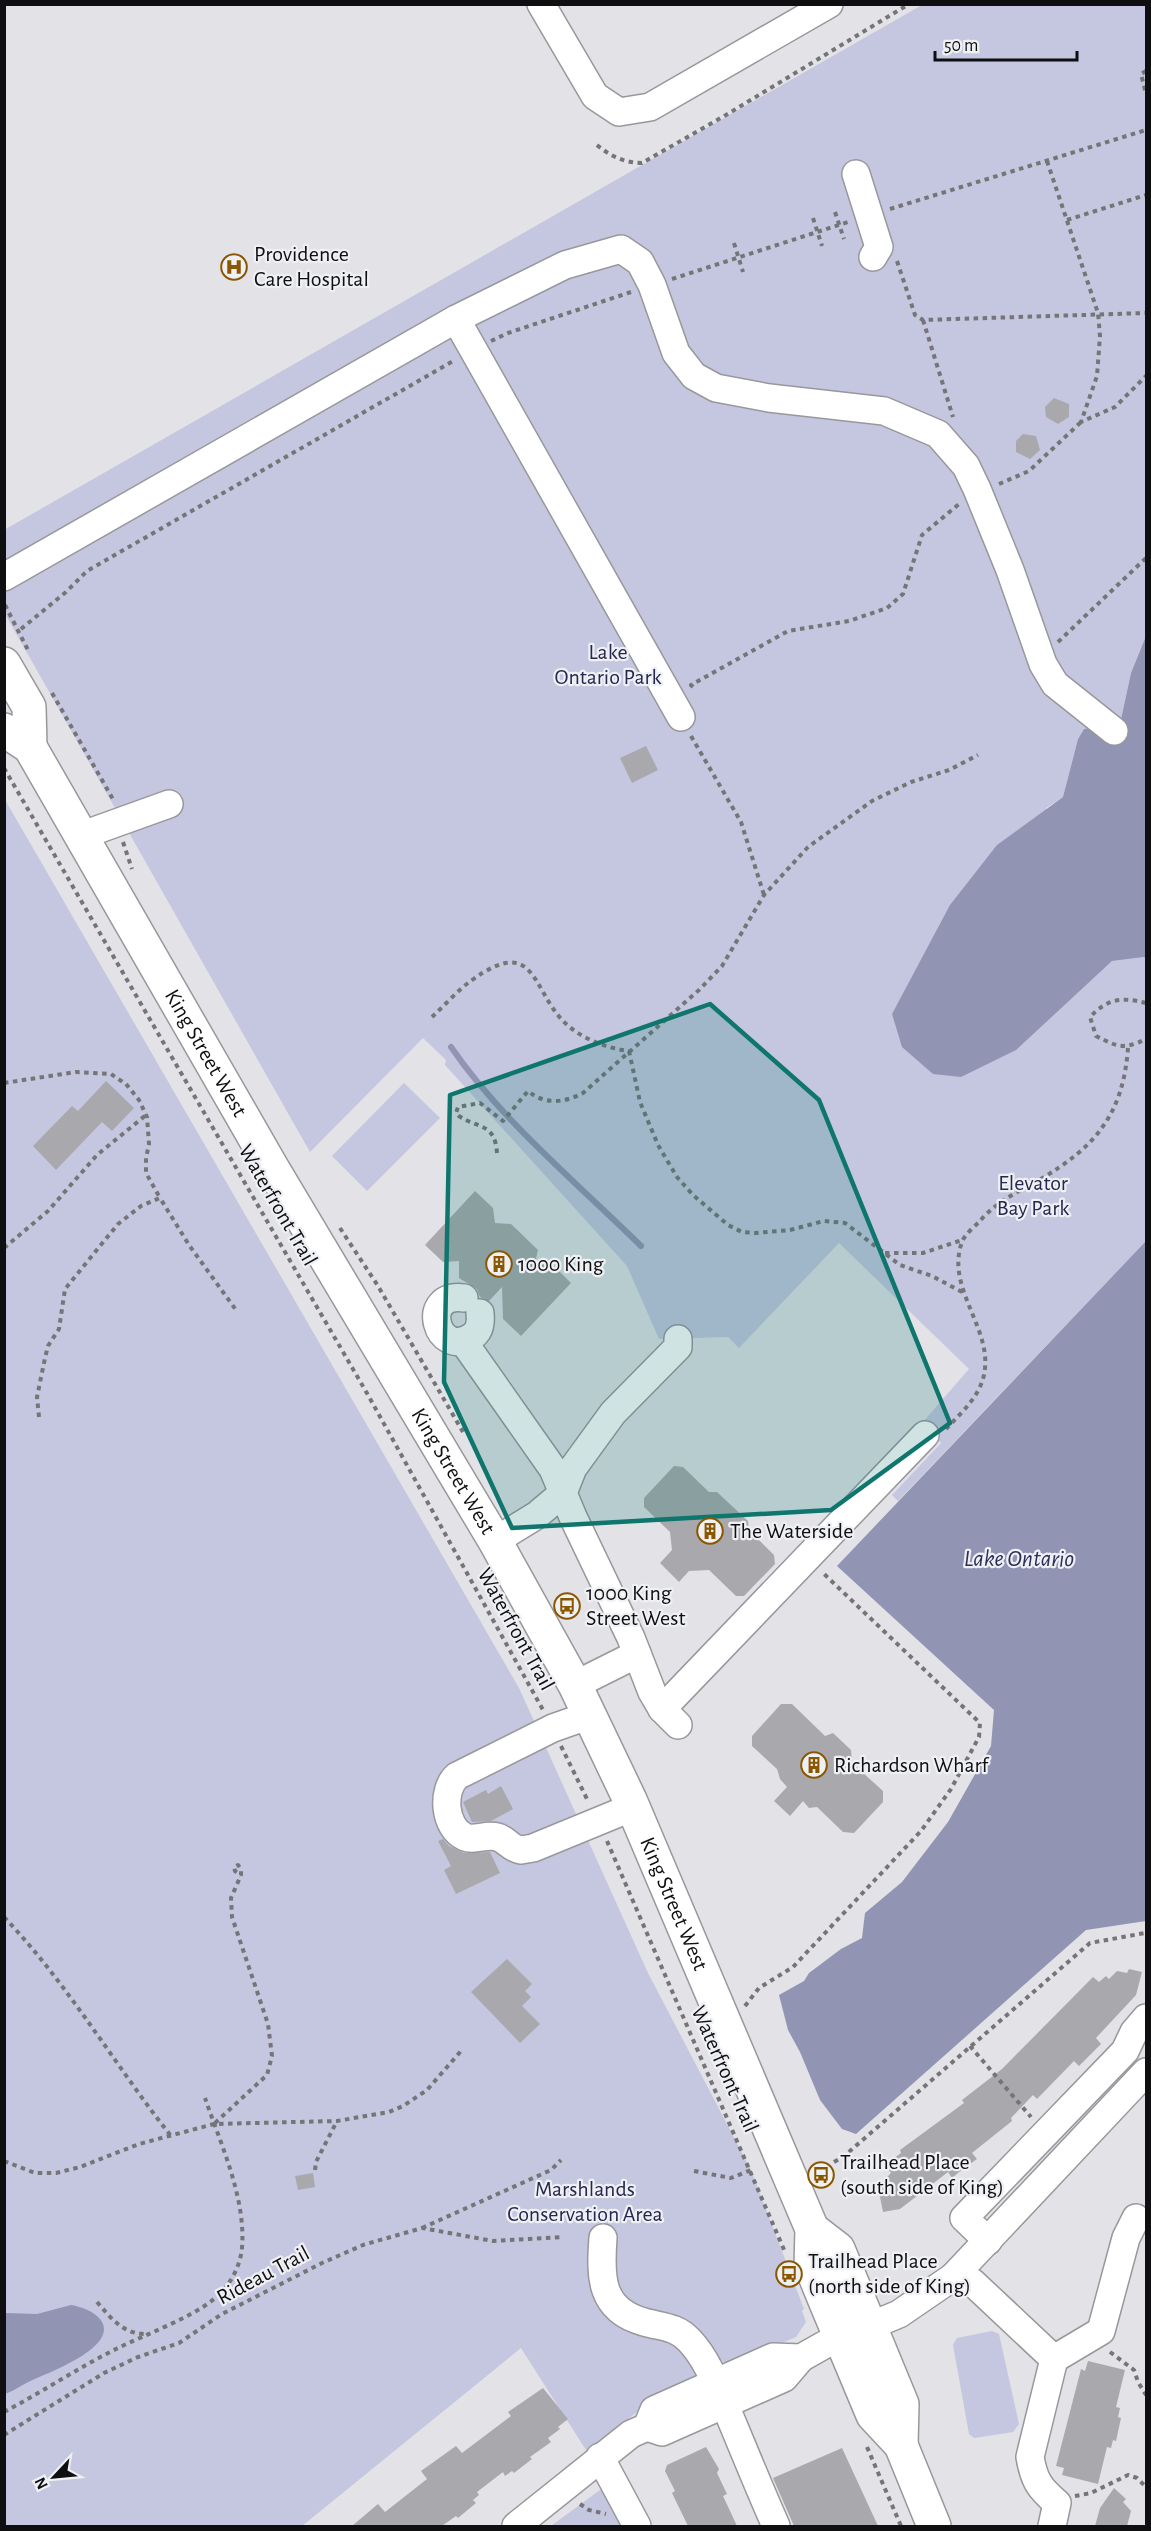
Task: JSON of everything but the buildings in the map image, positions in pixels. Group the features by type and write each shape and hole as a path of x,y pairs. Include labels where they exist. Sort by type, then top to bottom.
{"main road":[{"name":"King Street West","path":"4,664 29,707 17,739 81,836 271,1166 495,1541 590,1715 633,1807 812,2229 838,2249 873,2415 901,2445 934,2526"}],"street":[{"path":"542,4 595,96 619,112 650,107 829,4"},
{"path":"856,174 869,215 876,252"},
{"path":"4,577 456,319 565,265 621,249 640,262 652,285 676,353 694,376 716,388 748,394 884,411 938,434 960,460 977,489 1010,570 1043,664 1056,684 1114,731"},
{"path":"456,319 681,717"},
{"path":"81,836 169,804"},
{"path":"450,1298 472,1305 479,1327 475,1334 463,1341 456,1341 443,1335 439,1329 436,1315 439,1308 450,1298"},
{"path":"495,1541 537,1515 563,1492 573,1468 613,1413 678,1347 678,1339"},
{"path":"463,1341 552,1469 637,1654 652,1692 670,1717 933,1435"},
{"path":"575,1685 637,1654"},
{"path":"590,1715 553,1728 465,1771 452,1780 446,1797 447,1809 453,1824 462,1835 468,1838 491,1836 521,1850 533,1848 633,1807"},
{"path":"988,2241 964,2218 1125,2051 1134,2032 1146,2018"},
{"path":"516,2526 631,2434 647,2427 662,2432 773,2357 801,2358 899,2314 953,2277 1144,2081 1116,2060"},
{"path":"1054,2515 1033,2473 1030,2457 1054,2359 1101,2331 1126,2238 1136,2218"},
{"path":"603,2238 601,2260 606,2296 624,2314 645,2322 667,2325 689,2340 720,2393 776,2526"},
{"path":"953,2277 972,2282 1054,2359"},
{"path":"600,2457 637,2526"}],"path":[{"path":"597,145 617,158 634,163 642,162 726,116 909,4"},
{"path":"1146,71 1140,74 1146,94"},
{"path":"21,629 66,592 87,571 473,350 508,333 818,231 1146,130"},
{"path":"1047,161 1098,314 1100,336 1097,376 1081,422"},
{"path":"1066,220 1146,195"},
{"path":"835,212 844,239"},
{"path":"813,218 822,246"},
{"path":"734,243 743,272"},
{"path":"876,252 893,252 915,315 922,320 960,438 960,460"},
{"path":"922,320 1146,313"},
{"path":"697,695 691,685 789,631 849,621 887,608 903,594 922,535 977,489 1004,483 1029,471 1081,422 1115,407 1146,376"},
{"path":"1043,664 1060,640 1146,558"},
{"path":"681,717 741,822 764,895"},
{"path":"496,1154 496,1144 490,1131 463,1119 457,1115 456,1110 461,1106 480,1103 503,1121 528,1091 546,1101 563,1101 574,1098 591,1087 699,990 722,966 764,895 808,848 872,801 911,782 949,770 978,755"},
{"name":"Waterfront Trail","path":"4,768 362,1385 553,1728 598,1821 786,2254"},
{"path":"432,1017 472,979 500,965 518,963 531,972 554,1009 575,1031 606,1047 629,1051"},
{"path":"1146,1003 1129,999 1109,1001 1090,1017 1096,1036 1128,1048 1146,1039"},
{"path":"884,1253 923,1253 963,1240 990,1210 1007,1197 1073,1159 1100,1132 1116,1105 1126,1076 1128,1048"},
{"path":"629,1051 640,1101 658,1145 677,1177 716,1216 742,1232 755,1233 790,1230 824,1221 845,1223 900,1265 932,1276 964,1293"},
{"path":"4,1083 76,1072 111,1074 126,1083 139,1100 149,1128 146,1173 189,1245 236,1310"},
{"path":"4,1248 48,1211 97,1155 146,1115"},
{"path":"39,1417 37,1397 48,1346 59,1329 65,1289 118,1224 141,1206 160,1198"},
{"path":"933,1435 974,1397 982,1381 985,1361 983,1338 964,1293 959,1262 963,1240"},
{"path":"759,1988 793,1967 921,1831 951,1789 979,1737 980,1723 817,1568"},
{"path":"214,2124 267,2075 272,2056 268,2024 232,1917 231,1898 241,1875"},
{"path":"4,1917 59,1982 171,2136"},
{"path":"834,2162 843,2157 1090,1943 1144,1933 1146,1935"},
{"path":"970,2046 1045,2134"},
{"path":"4,2161 35,2173 56,2174 214,2124 337,2121 389,2112 403,2106 427,2090 461,2050"},
{"path":"4,2412 145,2334 214,2299 230,2282 237,2269 242,2250 238,2200 206,2098"},
{"path":"315,2170 316,2162 337,2121"},
{"path":"422,2228 551,2170 561,2160"},
{"path":"694,2171 730,2178 751,2170"},
{"name":"Rideau Trail","path":"4,2434 104,2373 138,2357 179,2343 222,2314 322,2262 363,2245 422,2228 493,2241 562,2237"},
{"path":"97,2302 116,2324 131,2332 145,2334"},
{"path":"1097,2333 1113,2355 1134,2370 1146,2395"},
{"path":"863,2439 902,2526"},
{"path":"1054,2515 1128,2475 1137,2478 1146,2487"},
{"path":"577,2502 589,2510 610,2515"}],"highlighted area":[{"path":"710,1004 819,1100 950,1423 831,1510 512,1528 444,1382 450,1095"}],"green space":[{"name":"Lake Ontario Park","path":"922,5 1146,5 1146,636 1131,673 1120,724 1110,735 1084,729 1078,739 1063,797 1046,808 1055,1013 1112,961 1144,957 1146,959 1146,1241 898,1501 892,1495 941,1443 922,1423 969,1369 839,1243 739,1348 728,1337 659,1339 627,1266 445,1065 446,1060 423,1038 310,1152 5,614 4,530"},
{"name":"Marshlands Conservation Area","path":"4,798 519,1688 648,1973 751,2170 804,2309 802,2311 806,2322 796,2337 729,2365 719,2359 697,2368 694,2380 648,2404 586,2450 521,2348 302,2526 5,2526"},
{"path":"404,1083 440,1118 367,1191 332,1156"},
{"path":"992,2331 999,2334 1019,2424 1013,2432 974,2438 969,2434 953,2345 957,2338"},
{"path":"604,2487 620,2526 551,2526"}],"water":[{"path":"1146,636 1146,959 1144,957 1112,961 1016,1050 961,1077 933,1074 902,1047 892,1014 950,905 997,845 1063,797 1078,739 1084,729 1120,724 1131,673"},
{"name":"Lake Ontario","path":"1146,1241 1146,1921 1086,1930 856,2134 842,2129 820,2100 788,2030 779,1995 804,1981 809,1973 841,1949 862,1938 865,1913 902,1882 948,1822 991,1746 994,1710 837,1566"},
{"path":"71,2305 87,2310 100,2319 104,2329 101,2338 94,2347 70,2363 5,2394 5,2313 37,2314"}],"waterway":[{"path":"451,1047 471,1074 517,1126 641,1246"}],"place":[{"name":"Providence Care Hospital","path":"234,267"},
{"name":"1000 King","path":"499,1264"},
{"name":"The Waterside","path":"710,1531"},
{"name":"1000 King Street West","path":"567,1606"},
{"name":"Richardson Wharf","path":"814,1765"},
{"name":"Trailhead Place (south side of King)","path":"821,2175"},
{"name":"Trailhead Place (north side of King)","path":"789,2274"}],"park label":[{"name":"Elevator Bay Park","path":"1033,1196"}]}
